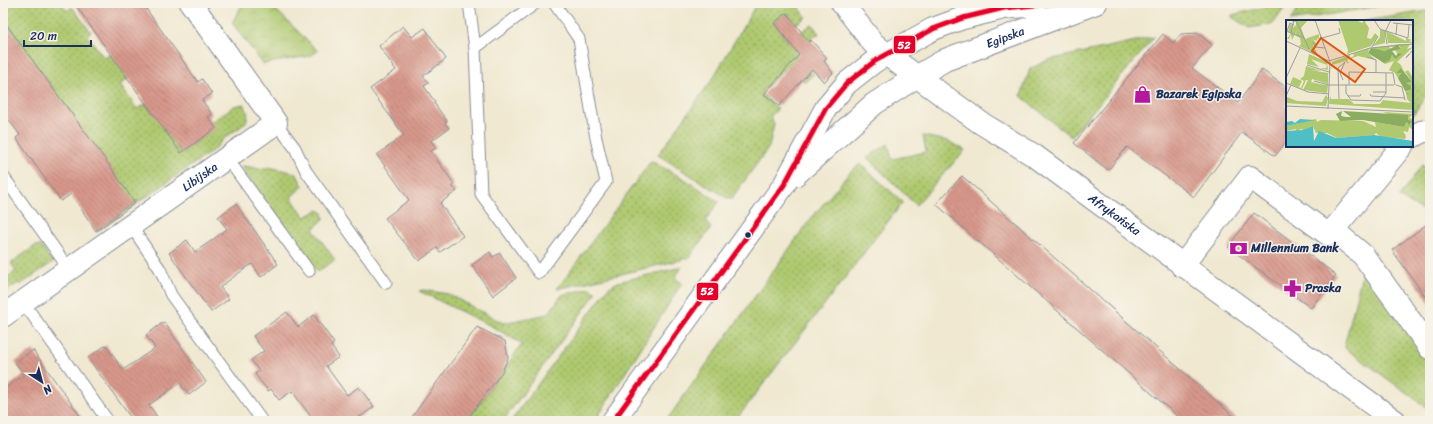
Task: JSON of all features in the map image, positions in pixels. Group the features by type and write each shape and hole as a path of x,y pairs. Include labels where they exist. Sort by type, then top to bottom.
{"street":[{"path":"191,3 276,123"},
{"name":"Afrykańska","path":"842,3 873,43 916,77 981,124 1034,156 1395,421"},
{"path":"613,421 784,185 826,108 841,89 860,72 886,54 933,29 963,18 1018,5 1057,3"},
{"name":"Egipska","path":"784,185 874,104 945,60 1096,3"},
{"name":"Libijska","path":"3,316 276,123"},
{"path":"1413,136 1421,132 1430,130"},
{"path":"1182,266 1250,177 1329,235 1375,168 1401,147"},
{"path":"1333,230 1363,255 1430,348"}],"lane":[{"path":"469,3 475,48 481,194 539,273 606,182 596,138 579,39 554,3"},
{"path":"475,48 536,3"},
{"path":"276,123 295,148 306,171 386,284"},
{"path":"227,158 309,271"},
{"path":"3,176 69,269"},
{"path":"131,226 160,269 171,295 262,421"},
{"path":"23,302 108,421"}],"green space":[{"path":"3,3 61,3 67,11 72,7 91,32 87,35 104,58 111,54 138,71 120,85 137,109 146,104 152,113 173,121 163,129 181,153 215,128 211,122 234,106 244,104 248,116 247,121 224,139 212,151 96,232 139,200 134,202 39,69 12,51 21,43 4,19 6,17 3,13"},
{"path":"243,3 269,3 318,51 310,56 263,64 232,23"},
{"path":"757,3 796,3 806,17 796,24 787,13 774,23 788,42 812,24 819,34 810,38 811,40 796,54 814,74 805,82 787,65 761,93 778,109 770,117 774,124 769,147 732,198 727,198 658,155 713,78"},
{"path":"1282,3 1288,3 1273,24 1249,28 1232,17 1232,15"},
{"path":"1302,3 1399,3 1296,20 1291,20"},
{"path":"1427,11 1430,39 1430,90 1413,115 1413,20 1371,20"},
{"path":"1154,37 1071,137 1021,96 1030,69 1048,60"},
{"path":"923,136 948,141 965,150 916,205 867,158 888,144 892,159 926,152"},
{"path":"651,161 688,181 719,202 705,221 711,228 689,258 557,289"},
{"path":"860,164 903,202 735,421 666,421 809,221 851,171"},
{"path":"1422,165 1430,170 1430,215 1399,197"},
{"path":"241,167 265,169 268,167 296,173 303,186 291,197 305,217 319,210 323,213 324,219 313,229 335,260 317,272"},
{"path":"35,246 41,246 53,262 20,285 18,283 3,294 3,280 16,271 11,263"},
{"path":"1364,266 1430,358 1430,410 1344,347"},
{"path":"682,267 675,278 682,283 595,421 511,421 608,288 618,282"},
{"path":"591,288 596,293 503,421 467,421 522,344 493,327 419,291 423,290 448,294 503,323 548,314 562,295"}],"building":[{"path":"74,3 142,3 198,82 202,79 212,94 202,100 212,114 208,117 216,128 181,153"},
{"path":"787,13 809,42 811,40 827,58 824,61 833,73 824,82 812,69 779,106 764,94 799,55 774,23"},
{"path":"3,20 110,166 135,203 96,231 71,194 61,201 16,138 20,135 3,112"},
{"path":"403,26 412,37 425,28 446,59 423,76 429,83 424,86 447,121 445,123 449,128 431,141 436,148 431,151 454,184 452,186 457,191 440,203 463,236 440,252 437,248 419,261 385,218 409,200 377,155 404,135 370,89 396,70 379,46"},
{"path":"1198,33 1212,45 1192,68 1238,103 1262,70 1286,87 1286,142 1275,156 1242,132 1194,197 1127,147 1108,170 1074,143 1163,34 1173,43 1181,34"},
{"path":"962,176 1239,421 1183,421 936,204"},
{"path":"236,204 278,264 261,277 252,264 236,275 220,287 229,299 211,312 169,253 187,240 195,252 211,241 227,229 218,217"},
{"path":"1254,213 1336,275 1311,308 1228,247"},
{"path":"1430,222 1430,303 1392,250"},
{"path":"490,252 493,257 500,253 516,278 493,296 472,265"},
{"path":"287,312 298,327 314,315 334,343 331,346 339,357 326,366 347,395 359,387 374,407 354,421 314,421 292,391 279,400 271,389 268,391 255,374 259,371 251,360 264,351 253,336"},
{"path":"164,322 206,382 189,395 180,383 149,405 160,421 133,421 88,358 106,345 123,370 155,348 146,335"},
{"path":"477,327 505,341 508,358 502,372 466,421 409,421"},
{"path":"33,350 84,421 3,421 3,390 24,375 15,362"}],"transit line":[{"name":"52","path":"613,421 784,185 826,108 847,83 875,61 933,29 963,18 1004,8 1057,3"}],"place":[{"name":"Bazarek Egipska","path":"1143,94"},
{"name":"Millennium Bank","path":"1238,248"},
{"name":"Praska","path":"1292,288"}]}
